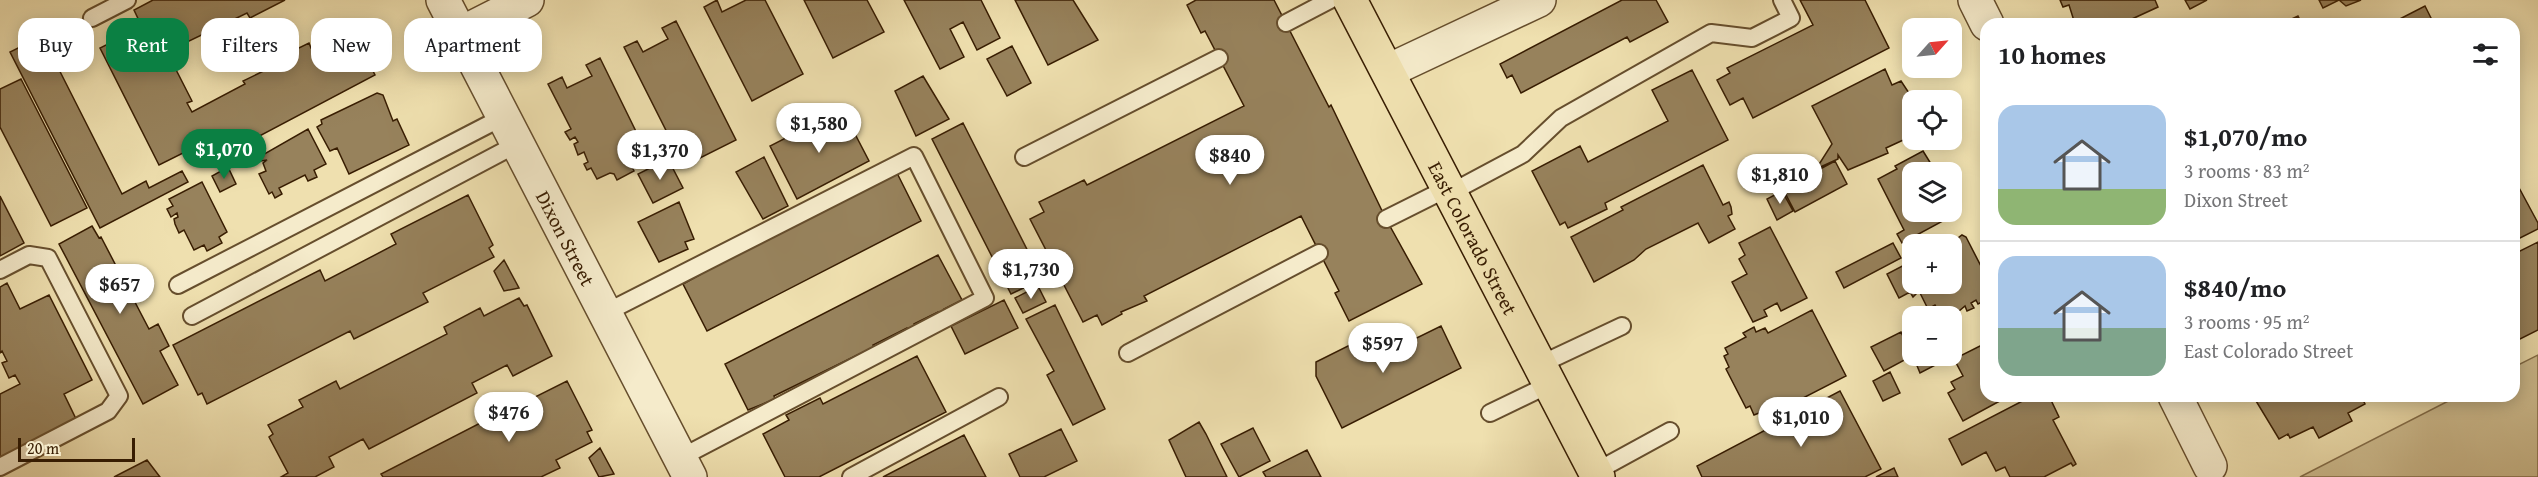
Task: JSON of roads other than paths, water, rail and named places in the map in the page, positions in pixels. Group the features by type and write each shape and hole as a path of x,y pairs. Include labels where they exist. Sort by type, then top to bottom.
{"main road":[{"name":"East Colorado Street","path":"1350,0 1597,475"}],"street":[{"name":"Dixon Street","path":"443,0 452,18"},
{"path":"492,18 527,0"},
{"path":"1388,71 1539,0"},
{"path":"1975,0 1984,18"},
{"name":"Dixon Street","path":"480,72 685,468"},
{"path":"2178,402 2210,466"}],"lane":[{"path":"92,18 127,0"},
{"path":"1286,23 1330,0"},
{"path":"1386,219 1523,154 1561,118 1711,33 1752,38 1791,18 1782,0"},
{"path":"1024,157 1219,58"},
{"path":"178,285 510,130"},
{"path":"192,316 510,130"},
{"path":"605,313 914,156 985,298 685,468"},
{"path":"1128,353 1319,253"},
{"path":"0,270 29,255 48,258 119,396 108,411 0,468"},
{"path":"1490,413 1544,374 1622,326"},
{"path":"851,477 999,397"},
{"path":"1597,475 1670,432"}]}
